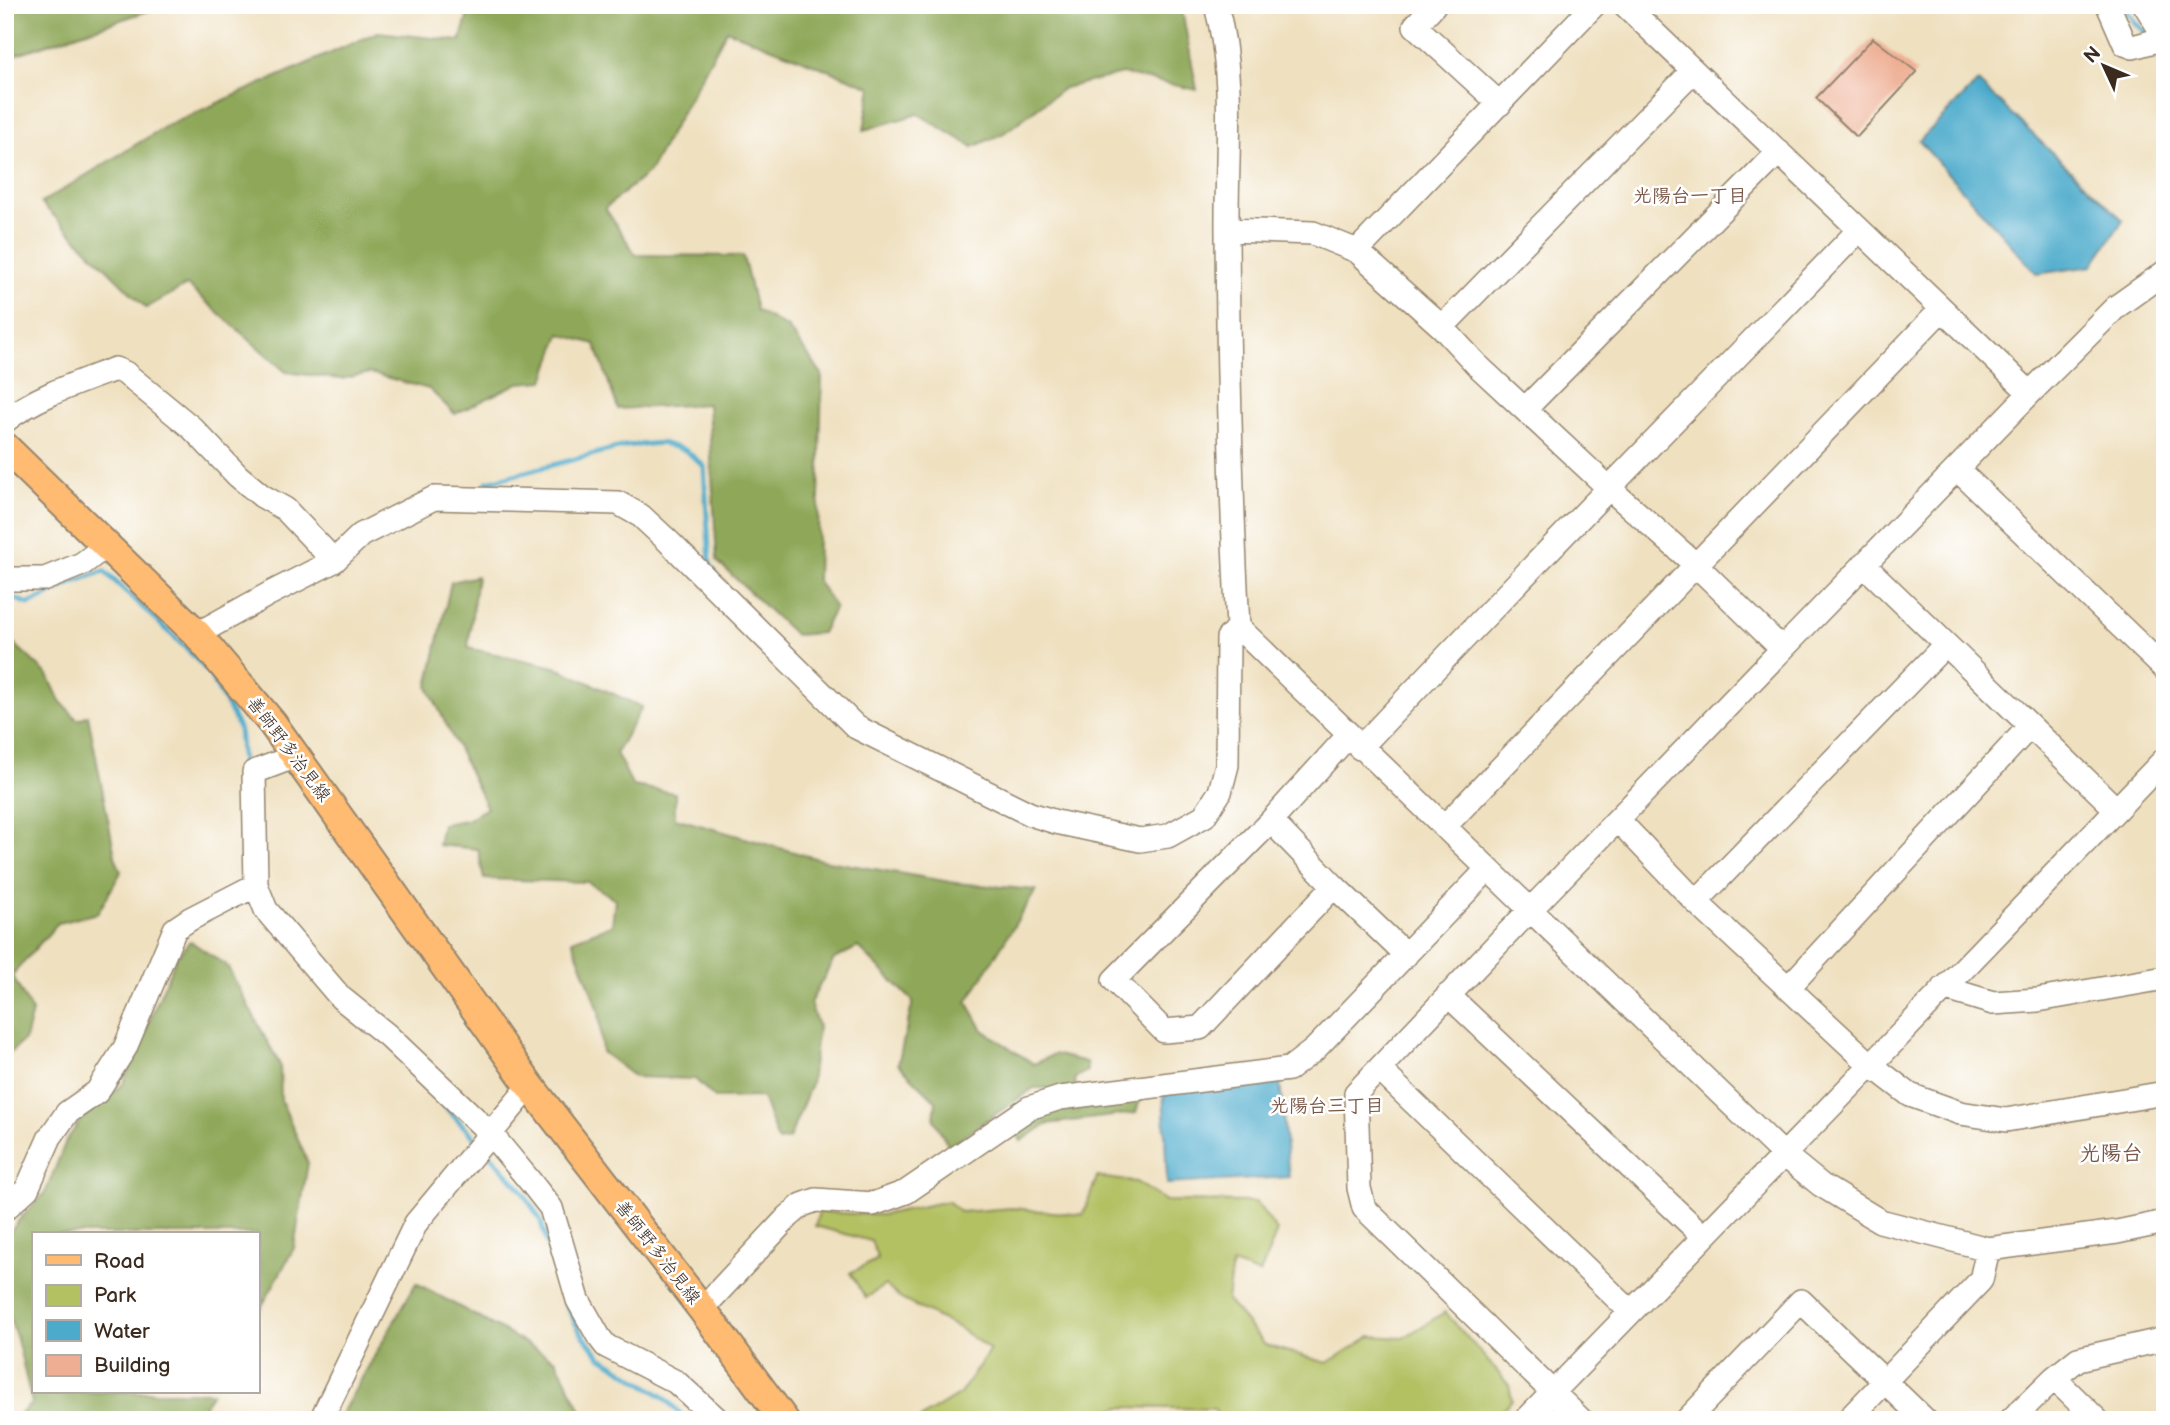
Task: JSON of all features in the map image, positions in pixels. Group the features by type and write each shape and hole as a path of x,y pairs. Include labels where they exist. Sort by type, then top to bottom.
{"main road":[{"name":"善師野多治見線","path":"5,447 197,634 272,723 530,1086 702,1309 779,1418"}],"street":[{"path":"1216,5 1228,89 1230,482 1238,627 1783,1154 1821,1185 1880,1221 1988,1249 2117,1232 2165,1222"},
{"path":"1434,5 1415,26 1500,104"},
{"path":"1357,251 1594,5"},
{"path":"1625,5 2030,393"},
{"path":"2108,5 2125,44 2133,47 2155,40"},
{"path":"2145,5 2156,23 2165,30"},
{"path":"1442,327 1693,71"},
{"path":"1525,409 1779,152"},
{"path":"1227,230 1313,233 1357,251 1442,327 1525,409 1696,565 1782,649"},
{"path":"1334,886 1200,1028 1164,1031 1114,980 1271,821 1481,619 1859,230"},
{"path":"1581,1420 1364,1208 1359,1188 1356,1093 1529,910 2030,393 2116,307 2165,272"},
{"path":"1444,827 1942,309"},
{"path":"5,421 17,411 88,379 114,369 125,373 192,428 237,476 262,496 285,509 334,561"},
{"path":"1957,469 2165,669"},
{"path":"197,634 334,561 361,535 434,498 618,503 641,516 709,580 856,727 1030,814 1140,839 1168,836 1204,816 1220,792 1227,765 1228,638 1238,627"},
{"path":"5,579 45,579 82,564 107,545"},
{"path":"1864,565 2116,809"},
{"path":"1696,902 1945,645"},
{"path":"1788,988 2029,726"},
{"path":"296,756 254,772 256,885 266,910 341,998 387,1035 490,1133 551,1208 578,1300 598,1337 606,1346 676,1382 718,1420"},
{"path":"1526,1420 2165,760"},
{"path":"1618,820 1696,902 1871,1065 1910,1095 1960,1113 2006,1120 2165,1093"},
{"path":"1271,821 1406,955"},
{"path":"702,1309 802,1205 816,1200 873,1203 906,1192 1029,1108 1060,1098 1289,1069 1314,1050 1488,870"},
{"path":"5,1209 27,1188 50,1137 67,1113 97,1092 125,1048 175,929 256,885"},
{"path":"1944,988 1993,1003 2038,1000 2165,978"},
{"path":"1448,995 1703,1236"},
{"path":"1379,1069 1630,1311"},
{"path":"321,1420 416,1223 530,1086"},
{"path":"1848,1420 1981,1280 1988,1249"},
{"path":"1687,1420 1801,1300 1925,1420"},
{"path":"2011,1420 2054,1378 2078,1359 2165,1339"},
{"path":"2054,1378 2097,1420"}],"green space":[{"path":"5,5 166,5 5,58"},
{"path":"471,5 1181,5 1197,90 1122,74 1064,88 1004,133 973,147 918,114 864,130 871,87 727,30 649,172 605,208 636,255 743,256 756,310 788,328 822,374 817,580 835,607 822,633 795,635 717,561 708,404 618,409 595,344 560,334 544,381 518,383 455,414 429,389 370,373 341,379 286,372 187,285 146,308 41,203 168,125 378,32 460,41"},
{"path":"477,576 468,648 555,667 642,707 616,753 633,786 675,793 675,818 822,860 956,883 1036,890 967,1002 983,1030 1034,1064 1054,1054 1086,1062 1087,1071 1075,1078 1077,1099 1140,1098 1136,1113 1047,1124 1021,1141 1013,1126 1052,1104 1047,1088 1034,1088 949,1146 934,1120 936,1101 898,1064 913,1001 858,947 834,959 810,1003 818,1026 811,1084 789,1139 778,1141 762,1097 715,1098 695,1079 635,1077 602,1052 599,1011 572,940 612,925 615,899 587,882 484,879 478,849 438,845 442,824 466,820 487,808 428,687 451,582"},
{"path":"5,635 48,675 60,701 78,720 88,715 115,856 121,872 98,913 58,923 12,975 32,1012 25,1039 5,1058"},
{"path":"190,941 227,966 280,1065 281,1100 308,1163 294,1248 259,1311 259,1232 32,1232 32,1394 212,1394 204,1404 210,1420 14,1420 32,1403 17,1339 5,1306 5,1240 18,1221 45,1193 66,1141 81,1120 123,1084 176,957"},
{"path":"1097,1177 1136,1182 1166,1201 1256,1202 1277,1231 1260,1274 1232,1264 1227,1300 1265,1345 1327,1363 1371,1336 1403,1338 1445,1312 1509,1385 1512,1400 1492,1420 1218,1420 1215,1409 1119,1407 1098,1420 918,1420 960,1394 990,1350 959,1328 901,1299 885,1285 866,1298 850,1273 878,1259 871,1241 815,1226 819,1212 881,1215 948,1201 960,1212 1012,1208 1083,1215"},
{"path":"416,1283 556,1360 586,1420 338,1420"}],"water":[{"path":"1978,82 2123,220 2092,266 2037,274 1919,141"},
{"path":"1280,1081 1289,1177 1167,1184 1163,1086"}],"building":[{"path":"1873,38 1917,72 1857,137 1816,98"}],"waterway":[{"path":"2123,5 2136,24 2149,35"},
{"path":"487,482 625,446 661,443 685,450 704,466 710,565 716,574"},
{"path":"5,595 29,604 104,571 209,673 239,728 243,777"},
{"path":"423,1084 477,1140"},
{"path":"486,1150 520,1188 540,1219 566,1305 581,1333 600,1356 664,1397 686,1420"}],"district":[{"name":"光陽台一丁目","path":"1690,195"},
{"name":"光陽台三丁目","path":"1327,1105"},
{"name":"光陽台","path":"2111,1153"}]}
